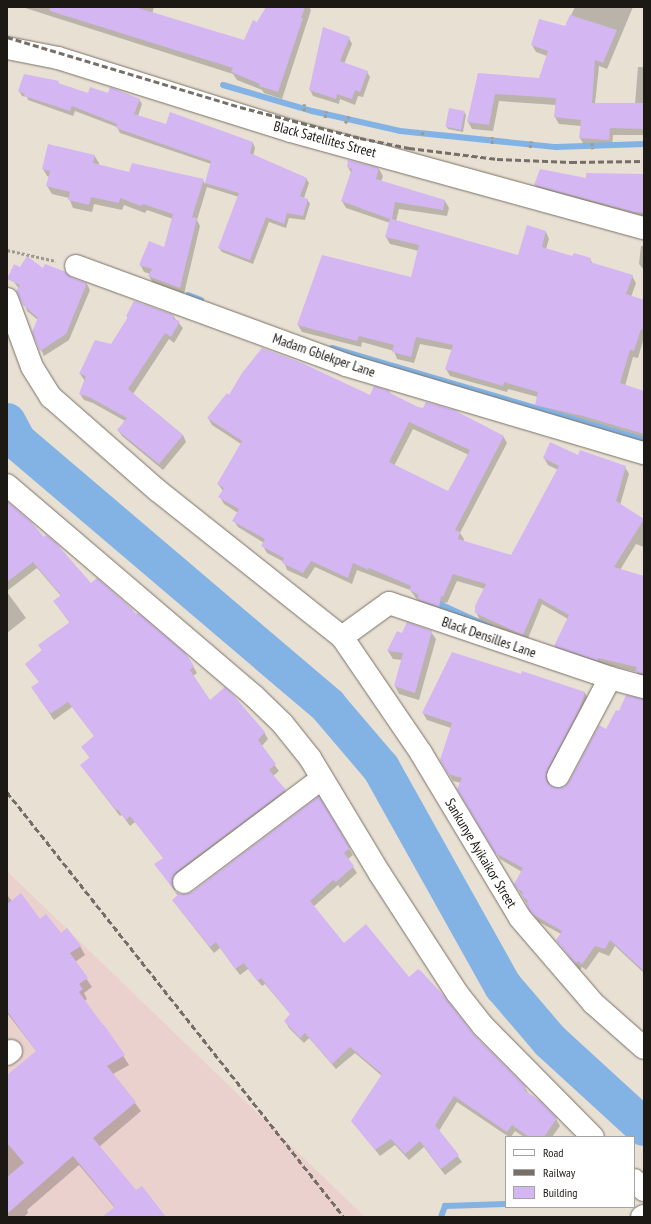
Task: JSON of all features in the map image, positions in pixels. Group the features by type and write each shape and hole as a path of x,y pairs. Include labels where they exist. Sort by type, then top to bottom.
{"street":[{"name":"Black Satellites Street","path":"7,48 58,58 291,131 644,228"},
{"name":"Madam Gblekper Lane","path":"76,266 346,365 644,453"},
{"name":"Sankunye Ayikaikor Street","path":"7,299 32,366 51,397 157,490 342,637 421,753 520,918 593,1003 644,1048"},
{"path":"7,485 254,696 282,723 310,758 321,779 457,993 483,1026 593,1136"},
{"name":"Black Densilles Lane","path":"342,637 389,603 610,678 644,687"},
{"path":"558,776 610,678"},
{"path":"184,882 321,779"},
{"path":"635,1181 644,1190"}],"path":[{"path":"304,104 304,111"},
{"path":"325,118 326,111"},
{"path":"345,123 349,116"},
{"path":"422,135 423,130"},
{"path":"492,137 492,144"},
{"path":"530,148 531,141"},
{"path":"592,142 593,149"},
{"path":"7,250 76,266"}],"shaded area":[{"path":"7,871 365,1217 7,1217"}],"building":[{"path":"50,7 135,7 244,40 253,20 257,22 266,7 305,7 301,18 303,18 278,92 259,86 260,84 231,72 233,68 50,11"},
{"path":"570,15 617,30 603,63 595,60 592,103 644,103 644,129 610,128 609,140 579,138 581,120 554,117 556,98 495,94 489,125 467,122 478,73 539,78 548,51 531,45 539,19 565,26"},
{"path":"323,27 350,37 340,61 368,71 360,92 355,90 352,99 337,94 336,99 309,90"},
{"path":"24,74 59,81 58,83 88,93 90,87 108,93 110,87 140,99 134,114 166,124 170,112 253,142 250,153 307,178 300,196 308,199 303,216 287,213 284,224 266,217 250,260 218,248 239,193 205,183 211,161 116,128 117,124 72,106 70,111 24,96 25,94 18,91"},
{"path":"449,108 465,111 461,130 445,127"},
{"path":"48,144 95,155 93,163 129,172 132,163 204,179 192,217 197,218 180,288 148,276 152,269 139,265 149,241 164,247 173,214 143,204 141,206 120,198 119,203 91,197 89,205 68,200 70,192 46,186 50,171 42,169"},
{"path":"348,160 379,168 376,179 445,200 443,210 395,202 392,219 518,255 527,225 546,231 542,247 572,256 574,253 591,258 590,262 633,275 626,294 644,300 644,330 641,329 634,351 630,350 620,383 644,391 644,434 583,416 535,405 538,392 504,382 503,386 445,369 453,345 416,337 411,357 392,352 394,345 359,336 357,341 297,325 322,255 411,277 419,245 385,237 390,219 341,201 352,169 347,167"},
{"path":"540,169 586,178 586,173 644,174 644,213 634,212 534,185"},
{"path":"27,256 43,268 45,264 66,272 72,278 87,283 66,334 40,351 32,332 38,318 23,305 16,291 20,285 7,279 14,264 20,267"},
{"path":"134,301 174,315 173,319 180,321 171,337 165,333 128,389 183,435 159,464 117,430 127,418 89,397 79,394 86,376 79,374 95,340 111,344 128,317 126,316"},
{"path":"262,348 302,363 370,395 374,386 390,391 390,393 418,407 423,408 426,402 454,410 504,436 455,530 460,532 458,539 511,555 559,466 543,458 550,442 578,455 580,450 626,466 616,501 644,519 614,567 644,576 644,674 635,672 637,667 598,658 598,661 554,646 569,615 539,598 523,635 475,613 475,606 486,584 453,574 443,597 441,596 439,607 417,599 419,595 409,590 411,586 369,568 368,570 353,563 348,578 311,561 303,573 282,563 284,558 261,546 265,539 232,521 239,509 218,497 224,488 217,484 242,441 207,418 227,393 229,395 242,373","holes":["409,422 470,450 448,491 389,462"]},
{"path":"7,501 31,522 44,537 46,535 55,542 91,583 97,578 136,614 138,613 186,654 194,666 190,670 210,700 225,687 265,732 258,740 276,764 269,770 286,790 176,872 172,883 174,890 154,864 163,858 130,816 126,820 117,809 116,810 80,765 90,757 81,747 94,736 68,702 50,714 31,687 39,682 25,664 42,650 38,645 70,622 53,601 61,595 33,562 7,582"},
{"path":"407,622 432,631 415,693 394,686 403,653 387,651 397,631 402,633"},
{"path":"452,652 521,674 522,671 585,692 580,708 547,771 547,782 553,787 564,787 569,782 599,725 606,729 616,710 619,711 626,695 644,699 644,971 610,940 605,949 595,946 582,964 578,961 576,964 556,940 562,931 534,915 526,904 528,901 521,895 523,892 516,888 514,884 523,868 495,853 457,789 462,778 448,774 440,760 452,723 422,713"},
{"path":"319,796 350,848 344,853 354,866 336,882 333,880 310,901 344,943 366,924 409,977 418,969 421,971 444,996 474,1035 526,1087 524,1090 540,1101 557,1118 545,1136 528,1136 512,1125 507,1132 454,1096 435,1125 459,1155 441,1169 420,1141 405,1154 391,1139 375,1150 351,1121 382,1074 350,1047 332,1064 305,1033 300,1038 284,1021 290,1014 261,978 257,981 244,963 235,969 216,942 210,947 172,900 178,895 174,890 179,894 192,892"},
{"path":"21,893 40,919 46,914 61,933 67,928 81,946 70,953 88,978 79,984 83,989 79,992 125,1055 107,1066 136,1102 93,1138 136,1190 142,1186 166,1217 102,1217 115,1207 73,1156 7,1214 7,1177 24,1163 7,1143 7,1075 36,1051 7,1011 7,904"}],"waterway":[{"path":"223,85 312,111 400,131 556,147 644,144"},
{"path":"188,295 201,300"},
{"path":"332,348 644,440"},
{"path":"7,422 17,441 328,706 381,768 503,986 550,1041 644,1127"},
{"path":"433,601 490,627"},
{"path":"441,1217 445,1206 505,1204"}],"railway":[{"path":"7,37 240,107 360,138 409,148 497,159 571,162 644,161"},
{"path":"7,792 344,1217"}]}
